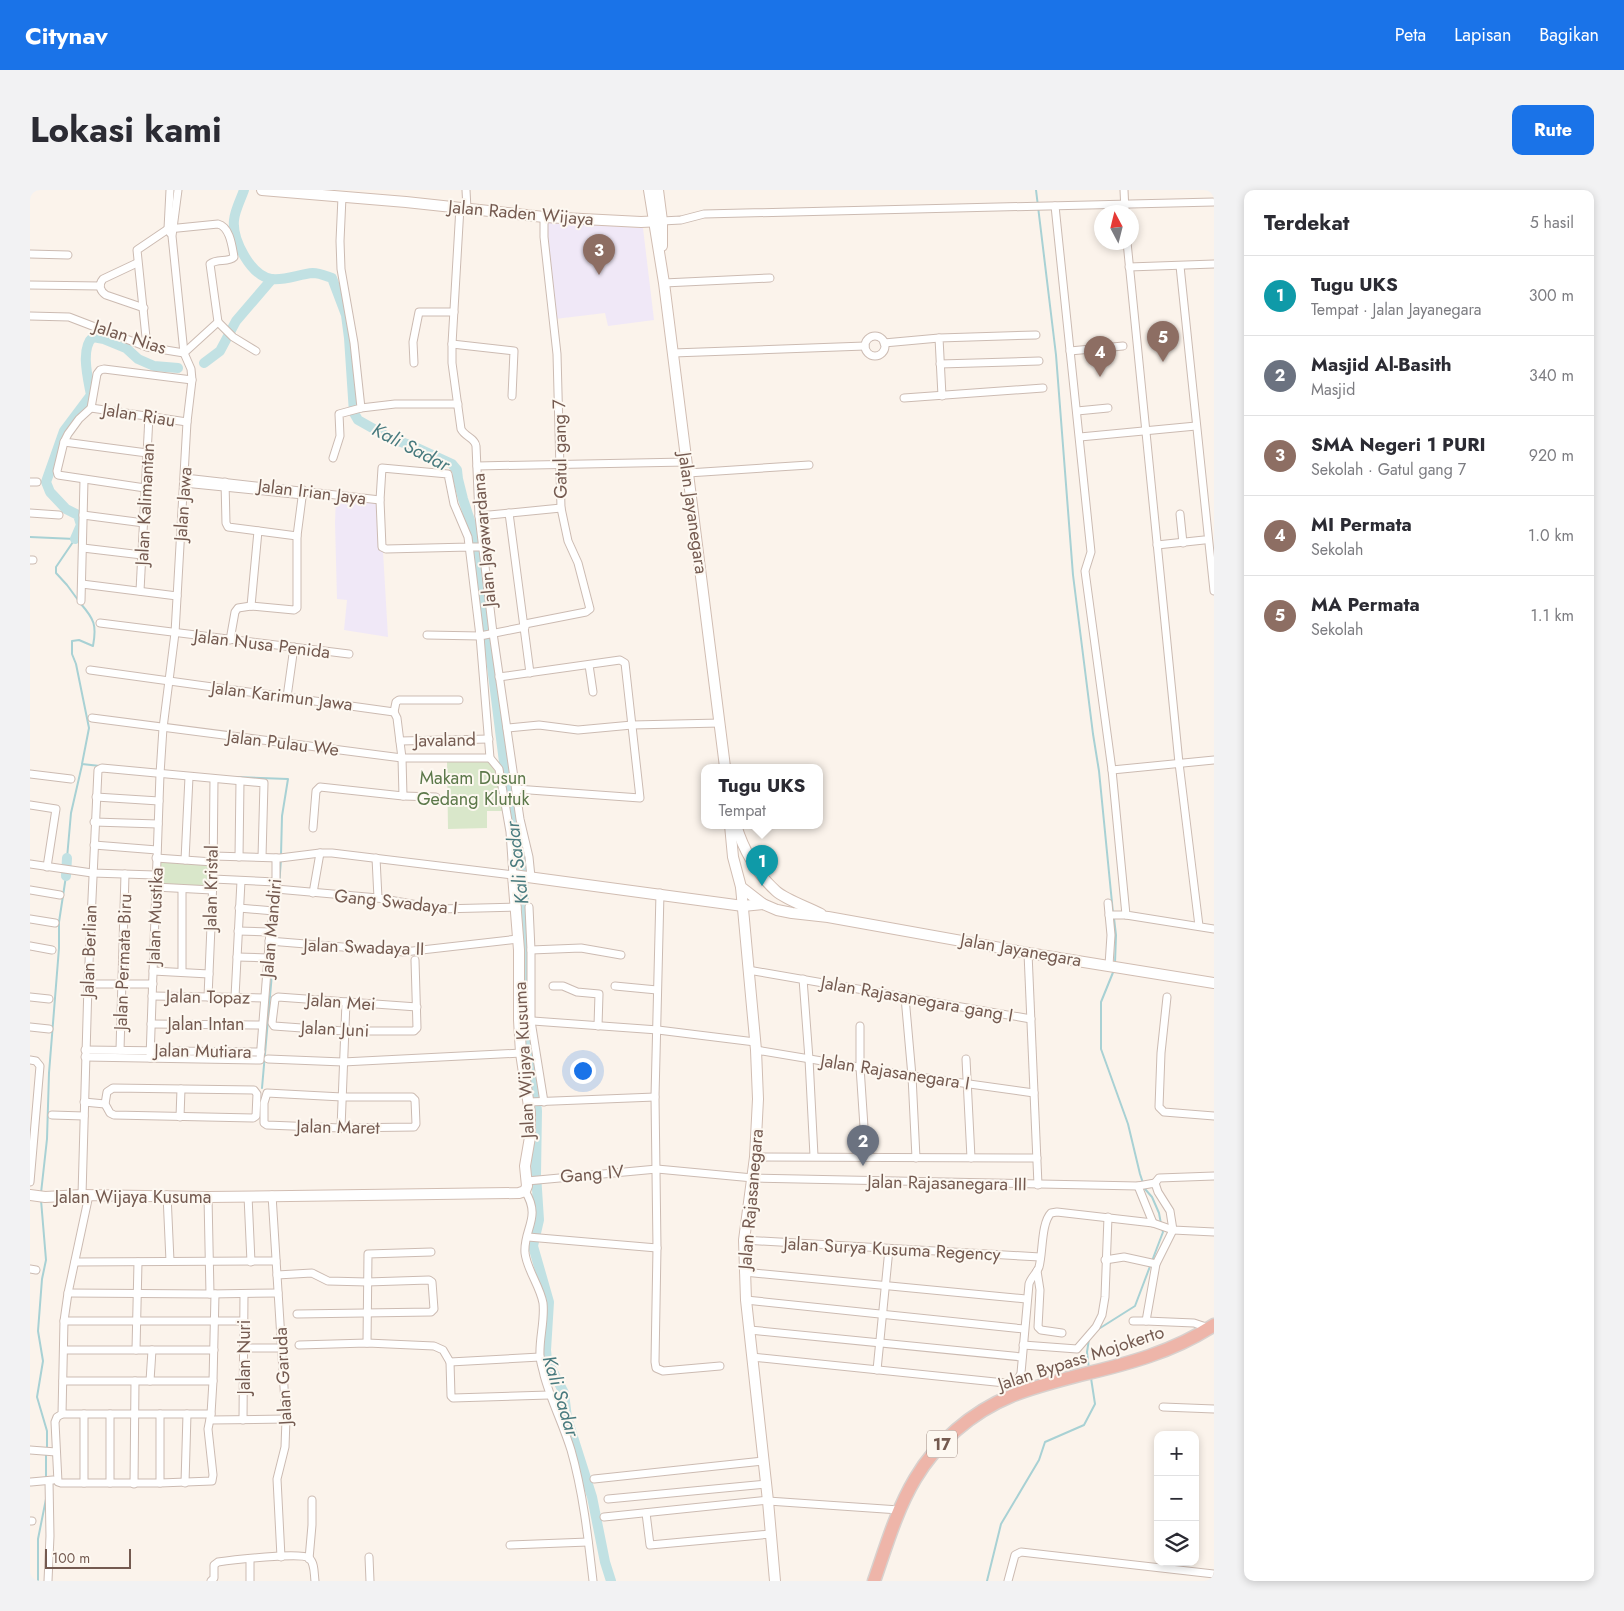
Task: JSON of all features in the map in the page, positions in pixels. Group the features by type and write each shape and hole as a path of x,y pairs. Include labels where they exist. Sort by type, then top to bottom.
{"highway":[{"name":"Jalan Bypass Mojokerto","path":"874,1581 899,1510 926,1462 958,1430 979,1413 1010,1396 1105,1373 1172,1348 1213,1330"},
{"name":"Jalan Bypass Mojokerto","path":"882,1581 920,1487 947,1451 963,1435 998,1411 1029,1397 1079,1380"}],"main road":[{"name":"Jalan Raden Wijaya","path":"262,190 346,195 544,217 658,222"},
{"path":"648,190 658,222"},
{"path":"658,190 658,222"},
{"name":"Jalan Jayanegara","path":"658,222 661,259 725,764"},
{"path":"730,829 735,867 741,887"},
{"name":"Jalan Jayanegara","path":"738,829 751,861 777,892 828,917"},
{"path":"735,867 741,860 751,861"},
{"path":"521,876 743,906 763,904"},
{"name":"Jalan Wijaya Kusuma","path":"38,1196 167,1195 208,1197 519,1193 531,1183 525,1166 536,1102 526,1092 521,1052 526,1020 518,939 517,908 521,876"},
{"name":"Jalan Jayanegara","path":"741,887 763,904 777,910 1214,983"},
{"name":"Jalan Rajasanegara","path":"741,887 755,1046 758,1121 753,1178 744,1240 744,1272 768,1501 774,1581"},
{"path":"777,910 785,901 784,896"}],"street":[{"name":"Jalan Jawa","path":"160,772 163,728 175,633 187,422 192,380 191,369 185,356 171,231 170,190"},
{"name":"Jalan Jawa","path":"171,231 178,190"},
{"name":"Jalan Jayawardana","path":"466,190 454,312 452,363 462,432 476,442 479,516 476,547 486,635 499,677 521,826 529,857 521,876"},
{"path":"1124,190 1125,205"},
{"path":"346,195 340,241 341,269 354,343 360,408"},
{"path":"1139,208 1214,202"},
{"path":"1052,206 1080,437 1091,552 1085,571 1112,770 1124,915"},
{"path":"658,222 681,220 704,214 1052,206 1094,208"},
{"name":"Gatul gang 7","path":"525,626 586,612 590,609 578,563 566,537 561,508 557,354 544,217"},
{"path":"147,347 144,308 136,253 138,248 171,231 218,224 225,227 233,258 212,262 210,266 218,322 233,337 256,351"},
{"path":"1128,250 1179,763 1199,926"},
{"path":"30,254 68,255"},
{"path":"137,263 103,279 100,286 101,291 106,295 144,308"},
{"path":"1129,267 1214,264"},
{"path":"1180,266 1214,591"},
{"path":"664,283 770,278"},
{"path":"30,285 100,286"},
{"path":"414,363 414,342 419,312 454,312"},
{"name":"Jalan Nias","path":"30,316 61,316 77,319 147,347 185,356"},
{"path":"185,356 218,322"},
{"path":"884,343 938,338 1036,335"},
{"path":"874,336 880,338 884,343 884,349 876,356 870,354 865,346 866,340 874,336"},
{"path":"938,338 942,396"},
{"path":"452,344 514,351 512,396"},
{"path":"673,353 865,346"},
{"path":"1070,351 1124,346"},
{"path":"940,364 1039,361"},
{"path":"146,488 84,480 57,474 64,442 75,424 91,408 97,374 100,370 192,380"},
{"path":"904,398 1043,388"},
{"path":"333,458 340,436 339,414 360,408 395,404 458,404"},
{"name":"Jalan Riau","path":"91,408 187,422"},
{"path":"1077,411 1108,408"},
{"name":"Jalan Kalimantan","path":"140,591 149,416"},
{"path":"1080,437 1196,426"},
{"path":"64,442 147,453"},
{"path":"476,466 559,466 686,462"},
{"path":"688,474 809,465"},
{"path":"94,845 185,860 238,857 280,858 320,853 521,876 510,832 499,769 490,758 486,635 476,547 454,504 448,474 382,468 380,500"},
{"path":"81,602 84,480"},
{"name":"Jalan Irian Jaya","path":"184,480 380,500 382,545 384,548 476,547"},
{"path":"225,484 226,525 230,528 297,536"},
{"path":"230,640 236,610 241,607 251,606 294,610 297,608 297,536 303,492"},
{"path":"479,516 561,508"},
{"path":"30,513 59,515"},
{"path":"509,513 530,672"},
{"path":"1180,514 1183,542"},
{"path":"84,515 144,523"},
{"path":"251,606 258,532"},
{"path":"1157,545 1204,540"},
{"path":"83,548 142,555"},
{"path":"82,584 177,596"},
{"name":"Jalan Nusa Penida","path":"100,623 349,654"},
{"path":"427,635 486,635 525,626"},
{"path":"288,697 294,647"},
{"path":"499,677 624,661 640,798 516,789"},
{"path":"589,665 593,692"},
{"name":"Jalan Karimun Jawa","path":"90,670 394,712"},
{"path":"403,796 402,758 397,718 394,712 396,702 399,700 459,700"},
{"name":"Jalan Pulau We","path":"92,718 402,758 490,758"},
{"path":"507,728 539,725 578,730 632,725 720,723"},
{"name":"Javaland","path":"400,741 489,739"},
{"path":"1112,770 1214,760"},
{"name":"Jalan Berlian","path":"48,1581 49,1480 55,1422 57,1417 62,1414 64,1321 86,1195 85,1053 97,772 100,769 160,772"},
{"path":"160,772 264,784 262,858"},
{"name":"Jalan Mustika","path":"150,1054 160,772"},
{"path":"30,774 71,779"},
{"path":"185,860 189,776"},
{"name":"Jalan Kristal","path":"208,997 213,879 214,778"},
{"path":"238,857 240,781"},
{"path":"313,828 316,791 320,787 436,798"},
{"path":"96,798 159,801"},
{"path":"30,807 56,809 47,867"},
{"path":"94,822 158,824"},
{"path":"313,894 320,853"},
{"name":"Jalan Mandiri","path":"260,1060 264,998 271,942 270,932 278,888 280,858"},
{"path":"376,858 378,898"},
{"path":"30,864 92,873 155,875"},
{"name":"Jalan Permata Biru","path":"120,1050 125,874"},
{"name":"Gang Swadaya I","path":"213,879 241,881 313,894 378,898 440,909 517,908"},
{"path":"235,997 241,881"},
{"path":"155,888 212,890"},
{"path":"182,889 182,972"},
{"path":"30,890 60,895"},
{"path":"660,894 655,1097 657,1248 654,1362 656,1368 664,1371 720,1366"},
{"path":"1108,903 1111,935 1110,965"},
{"path":"529,906 532,950 526,1020 536,1102 655,1097"},
{"path":"239,908 274,911"},
{"path":"1110,915 1124,915 1214,929"},
{"path":"30,919 55,923"},
{"path":"238,931 270,932"},
{"name":"Jalan Swadaya II","path":"271,942 404,952 518,939"},
{"path":"30,946 52,950"},
{"path":"532,950 581,948 621,955"},
{"path":"1028,952 1038,1185"},
{"path":"236,957 268,958"},
{"path":"415,960 417,1007"},
{"name":"Jalan Rajasanegara gang I","path":"748,970 1031,1019"},
{"path":"153,971 209,974"},
{"path":"803,979 814,1156"},
{"path":"88,984 153,984"},
{"path":"553,986 563,986 576,992 599,994 598,1026"},
{"path":"615,986 657,990"},
{"name":"Jalan Topaz","path":"152,996 264,998"},
{"path":"30,997 50,999"},
{"name":"Jalan Mei","path":"273,1007 275,999 278,997 417,1007"},
{"path":"905,997 912,1076 916,1158"},
{"path":"1167,997 1161,1053 1159,1107 1164,1112 1214,1116"},
{"path":"341,1128 346,1002"},
{"name":"Jalan Juni","path":"273,1007 272,1023 274,1026 344,1031 414,1031 417,1028 417,1007"},
{"name":"Jalan Rajasanegara I","path":"526,1020 658,1030 755,1046 809,1059 1034,1093"},
{"name":"Jalan Intan","path":"151,1024 262,1025"},
{"path":"860,1026 860,1067 866,1156"},
{"path":"30,1027 49,1028"},
{"name":"Jalan Mutiara","path":"85,1053 120,1050 150,1054 260,1060"},
{"name":"Jalan Mutiara","path":"85,1053 261,1052"},
{"path":"268,1059 343,1062 521,1052"},
{"path":"966,1059 971,1158"},
{"path":"30,1060 36,1061 40,1066 32,1122 30,1182"},
{"path":"113,1088 254,1090 257,1094 255,1118 114,1116 105,1104 107,1092 113,1088"},
{"path":"180,1117 181,1089"},
{"name":"Jalan Maret","path":"269,1093 342,1097 412,1097 415,1100 416,1124 414,1127 341,1128 267,1125 264,1123 264,1103 266,1095 269,1093"},
{"path":"84,1102 105,1104"},
{"path":"52,1115 84,1116"},
{"path":"755,1157 1036,1158"},
{"name":"Gang IV","path":"531,1183 657,1168 753,1178"},
{"name":"Jalan Rajasanegara III","path":"753,1178 1140,1186 1153,1184 1160,1178 1214,1176"},
{"path":"531,1183 532,1225 525,1247 526,1257 540,1290 543,1304 544,1317 540,1357 550,1395 570,1448 576,1470 593,1581"},
{"path":"1146,1321 1155,1263 1170,1229 1170,1211 1153,1184"},
{"path":"1140,1186 1156,1224"},
{"path":"167,1195 170,1261"},
{"path":"248,1196 251,1262"},
{"name":"Jalan Garuda","path":"272,1196 286,1419 285,1447 277,1479 281,1557"},
{"path":"31,1482 49,1480 62,1483 134,1484 212,1481 208,1429 211,1417 214,1322 208,1197"},
{"path":"1062,1333 1041,1330 1038,1327 1040,1290 1037,1271 1047,1221 1051,1213 1108,1217 1156,1224 1170,1229 1214,1232"},
{"path":"1023,1344 1077,1349 1096,1327 1102,1315 1105,1297 1108,1217"},
{"path":"529,1237 657,1248"},
{"name":"Jalan Surya Kusuma Regency","path":"744,1240 1040,1257"},
{"path":"877,1370 889,1248"},
{"path":"367,1343 368,1254 431,1252"},
{"path":"1105,1260 1124,1257 1155,1263"},
{"path":"75,1262 276,1261"},
{"path":"136,1350 138,1262"},
{"path":"752,1357 1010,1383 1018,1380 1020,1376 1026,1299 1029,1281 1037,1271"},
{"path":"744,1272 1026,1299"},
{"path":"277,1275 312,1273 328,1281 429,1280 432,1282 434,1309 431,1312 297,1314"},
{"path":"68,1293 278,1293"},
{"name":"Jalan Nuri","path":"243,1420 244,1294"},
{"path":"746,1300 1024,1328"},
{"path":"64,1321 244,1321"},
{"path":"1133,1321 1194,1323 1213,1330"},
{"path":"750,1330 1022,1357"},
{"path":"299,1345 367,1343 434,1346 443,1350 450,1362 451,1396 453,1398 550,1395"},
{"path":"244,1348 282,1348"},
{"path":"64,1350 214,1350"},
{"path":"150,1382 152,1350"},
{"path":"450,1362 540,1357"},
{"path":"63,1381 150,1382 213,1380"},
{"path":"134,1484 135,1381"},
{"path":"1163,1407 1214,1409"},
{"path":"62,1414 186,1414 243,1420 286,1419"},
{"path":"84,1414 84,1484"},
{"path":"110,1414 110,1483"},
{"path":"160,1414 160,1483"},
{"path":"185,1483 186,1414"},
{"path":"30,1450 53,1452"},
{"path":"594,1479 763,1461"},
{"path":"608,1499 766,1484"},
{"path":"312,1500 309,1559 313,1566 314,1581"},
{"path":"604,1517 768,1501 899,1510"},
{"path":"646,1513 650,1545 771,1534"},
{"path":"510,1545 588,1542"},
{"path":"1008,1581 1015,1555 1021,1552 1214,1574"},
{"path":"211,1581 214,1578 214,1565 218,1562 281,1557 305,1557 309,1559"},
{"path":"369,1557 370,1581"},
{"path":"250,1559 250,1581"}],"shaded area":[{"path":"545,221 643,228 654,320 608,326 605,313 555,319"},
{"path":"336,495 380,500 388,637 344,630 347,600 337,599"}],"green space":[{"name":"Makam Dusun Gedang Klutuk","path":"447,760 489,760 497,770 503,811 487,811 487,828 448,829"},
{"path":"160,861 210,863 209,889 159,887"}],"waterway":[{"name":"Kali Sadar","path":"244,190 234,220 236,237 244,255 256,271 271,279 282,279 313,273 332,278 346,315 354,413 358,420 390,438 452,464 457,470 463,499 476,539 509,802 522,865 527,951 527,1009 537,1111 536,1174 539,1220 533,1246 549,1302 547,1360 564,1393 567,1418 592,1497 605,1562 611,1581"},
{"path":"1036,190 1056,355 1073,575 1099,771 1113,913"},
{"path":"204,363 220,351 236,321 272,279"},
{"path":"75,539 81,525 78,515 66,509 50,492 46,482 64,431 91,395 86,364 89,342 93,337 104,339 126,348 138,359 154,366 178,368"},
{"path":"30,537 75,539"},
{"path":"75,539 56,567 56,573 78,600"},
{"path":"81,604 92,618 95,633 93,646 79,640 72,641 72,654 76,664 89,728 82,764 100,766"},
{"path":"67,858 71,813 82,765"},
{"path":"234,777 288,779 282,816 281,855"},
{"path":"66,876 67,858"},
{"path":"279,887 281,859"},
{"path":"41,1193 47,1139 49,1073 59,948 59,922 66,876"},
{"path":"273,939 278,912 279,892"},
{"path":"1114,918 1116,935 1115,963"},
{"path":"262,1088 273,962 272,949"},
{"path":"1114,970 1101,1002 1101,1049 1128,1124 1145,1189 1152,1197 1159,1213 1161,1224"},
{"path":"41,1200 46,1260 42,1279 38,1331 43,1361 37,1397 47,1431 47,1450"},
{"path":"1097,1330 1135,1306 1163,1232 1162,1229"},
{"path":"1089,1339 1087,1352 1089,1369"},
{"path":"987,1581 1001,1524 1039,1460 1045,1442 1084,1425 1095,1404 1091,1378"},
{"path":"46,1454 46,1480"},
{"path":"38,1581 38,1539 46,1499"}],"place":[{"name":"SMA Negeri 1 PURI","path":"599,275"},
{"name":"MA Permata","path":"1163,362"},
{"name":"MI Permata","path":"1100,377"},
{"name":"Tugu UKS","path":"762,886"},
{"name":"Masjid Al-Basith","path":"863,1166"}]}
